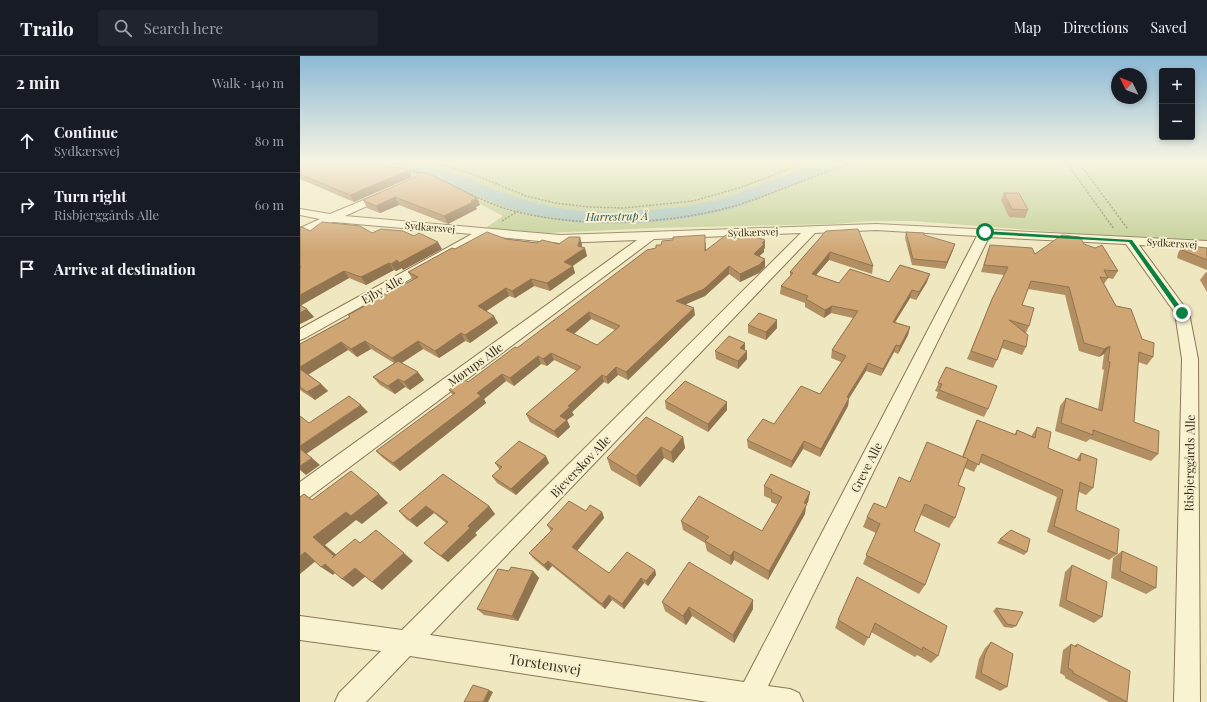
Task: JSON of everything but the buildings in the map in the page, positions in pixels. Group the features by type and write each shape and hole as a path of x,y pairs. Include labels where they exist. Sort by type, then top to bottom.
{"street":[{"path":"300,232 392,191"},
{"name":"Sydkærsvej","path":"300,212 331,218 560,239 876,227 1207,245"},
{"name":"Bjeverskov Alle","path":"348,702 812,229"},
{"name":"Ejby Alle","path":"300,335 485,232"},
{"name":"Greve Alle","path":"748,699 985,232"},
{"name":"Mørups Alle","path":"300,493 650,236"},
{"name":"Risbjerggårds Alle","path":"1127,241 1182,313 1190,359 1187,702"},
{"name":"Torstensvej","path":"300,628 406,643 748,699 790,702"}],"path":[{"path":"465,191 491,202 523,212 579,221 621,221 675,217 728,207 771,191"},
{"path":"514,191 526,196 555,203 589,207 624,208 693,201 728,191"},
{"path":"1088,191 1127,241 1133,236 1100,191"}],"green space":[{"path":"455,191 1207,191 1207,241 1146,239 913,221 654,228 547,233 484,229 503,216"}],"waterway":[{"name":"Harrestrup Å","path":"482,191 531,208 570,216 617,218 683,213 728,204 761,191"}],"route":[{"path":"985,232 1130,241 1182,313"}]}
